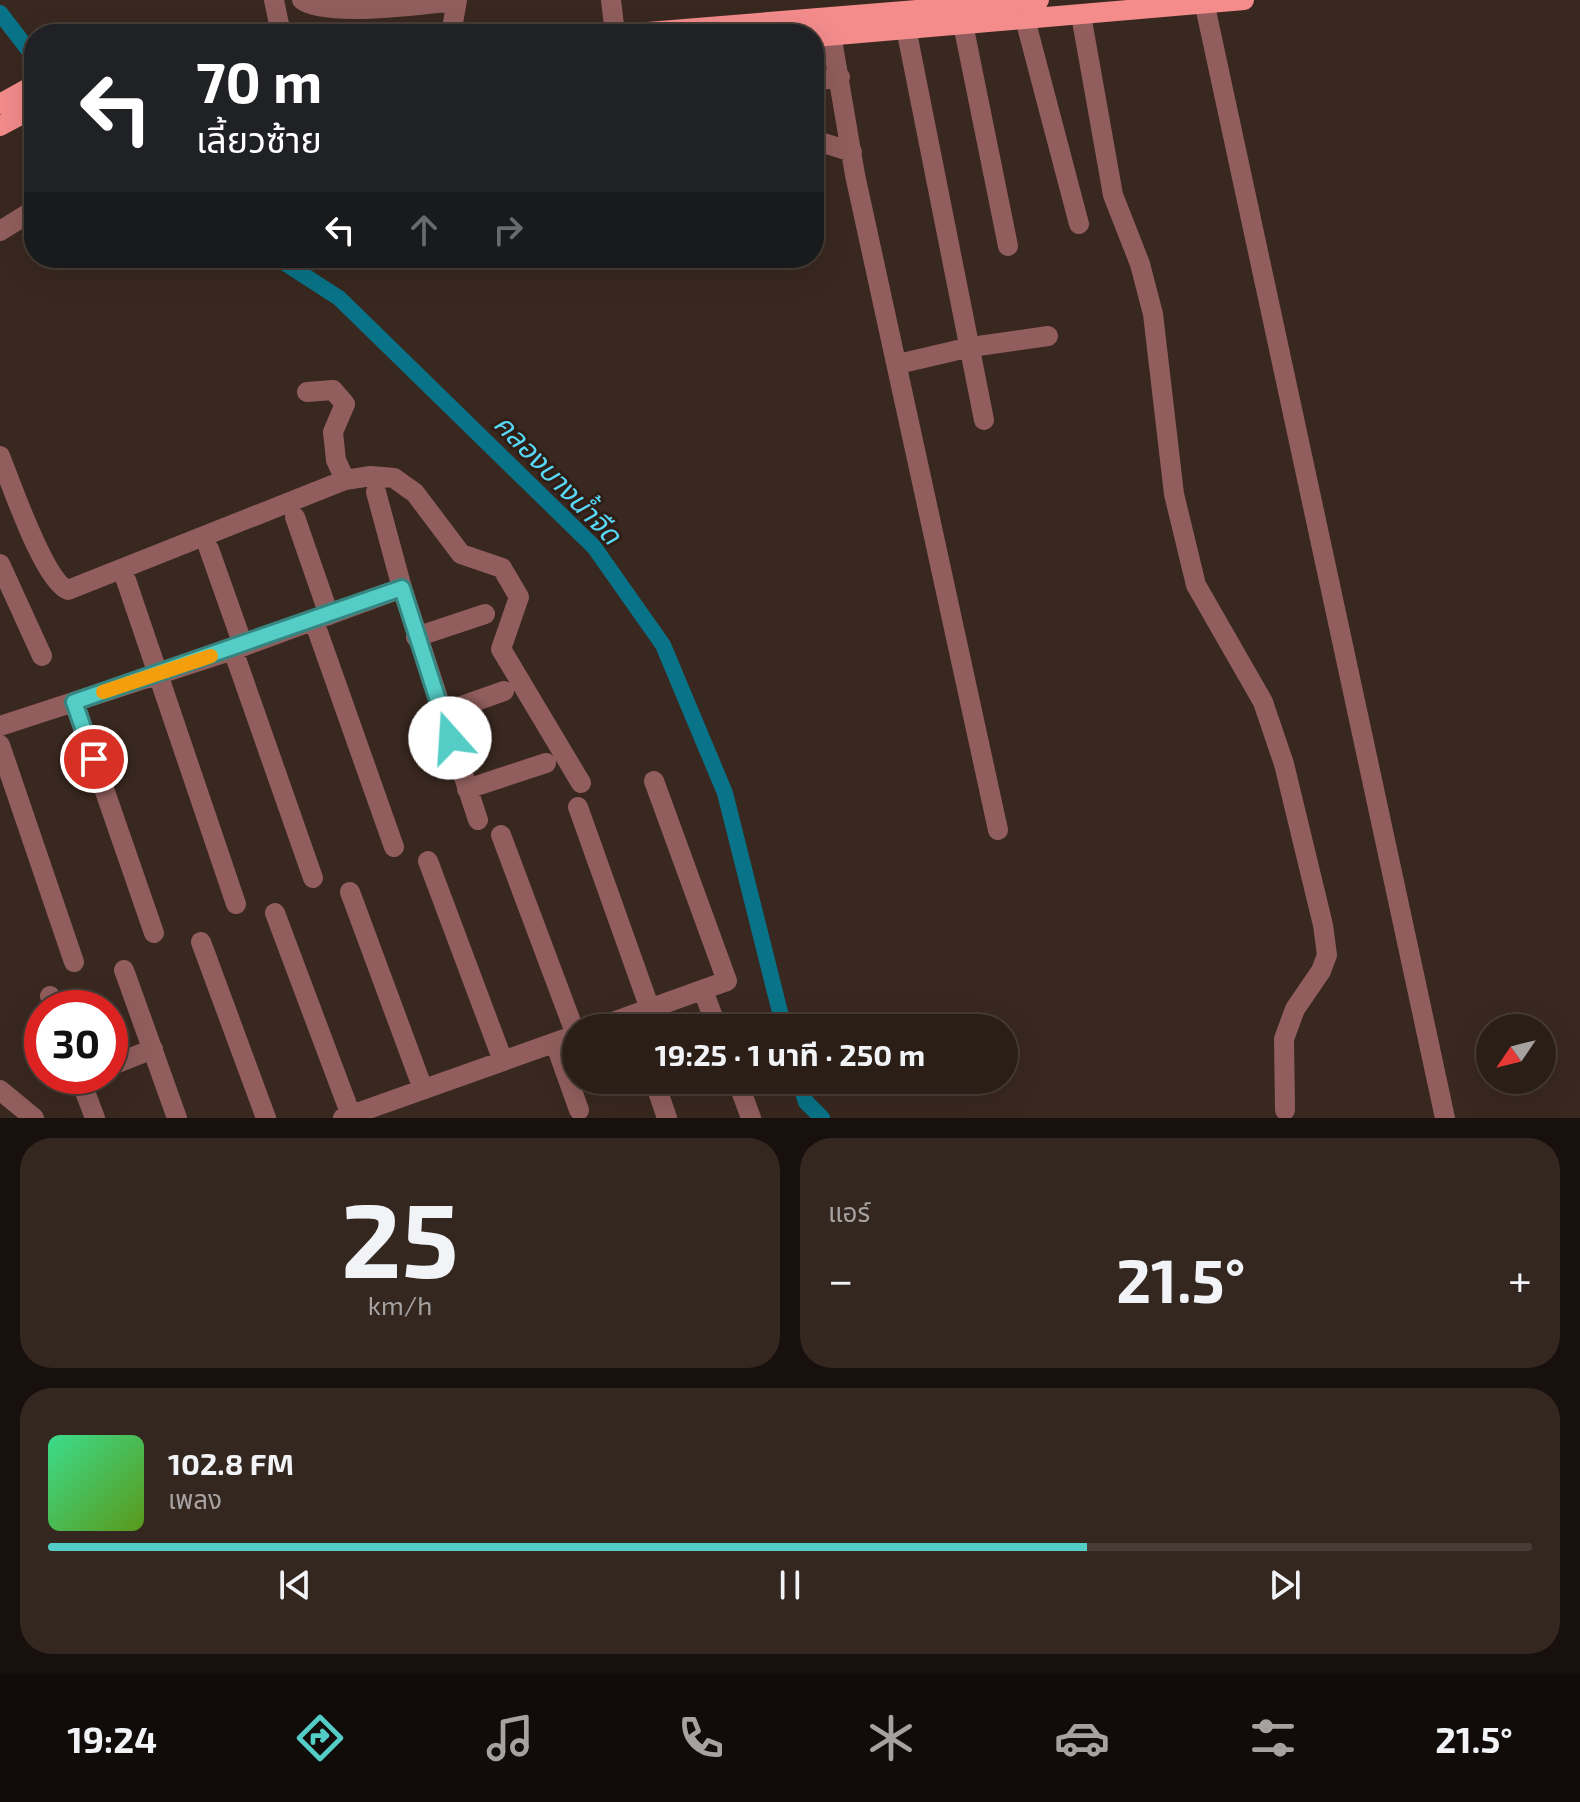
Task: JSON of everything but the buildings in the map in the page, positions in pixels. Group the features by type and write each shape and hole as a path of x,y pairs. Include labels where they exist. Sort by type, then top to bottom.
{"main road":[{"path":"824,22 889,6 1039,0"},
{"path":"790,24 824,22 906,28 1244,0"},
{"path":"0,104 24,91"},
{"path":"0,126 24,113"}],"street":[{"path":"274,0 279,24"},
{"path":"302,0 324,6 378,8 456,0 452,24"},
{"path":"611,0 614,24"},
{"path":"1204,3 1445,1118"},
{"path":"1081,15 1113,195 1121,224 1140,264 1153,314 1174,494 1196,585 1263,702 1284,764 1323,925 1327,955 1321,971 1295,1009 1284,1039 1285,1110"},
{"path":"1025,19 1079,224"},
{"path":"824,22 840,77 852,152 998,830"},
{"path":"963,24 1008,246"},
{"path":"906,28 984,420"},
{"path":"824,79 840,77"},
{"path":"824,143 852,152"},
{"path":"0,231 24,216"},
{"path":"898,364 971,347 1048,336"},
{"path":"307,392 333,390 345,404 333,432 336,460 345,480"},
{"path":"0,456 49,570 61,587 68,590 345,480 371,476 394,478 415,493 461,554 502,568 519,597 501,649 581,783"},
{"path":"376,492 416,637 478,820"},
{"path":"295,517 321,618 394,847"},
{"path":"209,549 313,878"},
{"path":"0,564 42,656"},
{"path":"126,580 236,904"},
{"path":"0,726 238,647 402,588"},
{"path":"416,637 485,614"},
{"path":"442,713 504,691"},
{"path":"74,702 154,933"},
{"path":"0,745 74,962"},
{"path":"467,789 546,763"},
{"path":"645,1014 727,981 654,781"},
{"path":"578,807 637,1014"},
{"path":"501,835 568,1014"},
{"path":"428,861 503,1061"},
{"path":"350,892 423,1089"},
{"path":"275,913 349,1117 562,1040"},
{"path":"201,942 266,1118"},
{"path":"124,970 177,1118"},
{"path":"703,990 712,1014"},
{"path":"555,1043 579,1110"},
{"path":"128,1059 153,1049"},
{"path":"0,1090 9,1094 34,1118"},
{"path":"87,1094 95,1118"},
{"path":"659,1094 667,1118"},
{"path":"742,1094 751,1118"}],"waterway":[{"name":"คลองบางน้ำจืด","path":"0,13 24,44"},
{"name":"คลองบางน้ำจืด","path":"292,268 339,298 594,547 663,645 725,793 780,1014"},
{"name":"คลองบางน้ำจืด","path":"803,1094 806,1102 822,1118"}],"slow traffic":[{"path":"103,692 211,656"}],"route":[{"path":"94,759 74,702 233,650 402,588 450,738"}]}
